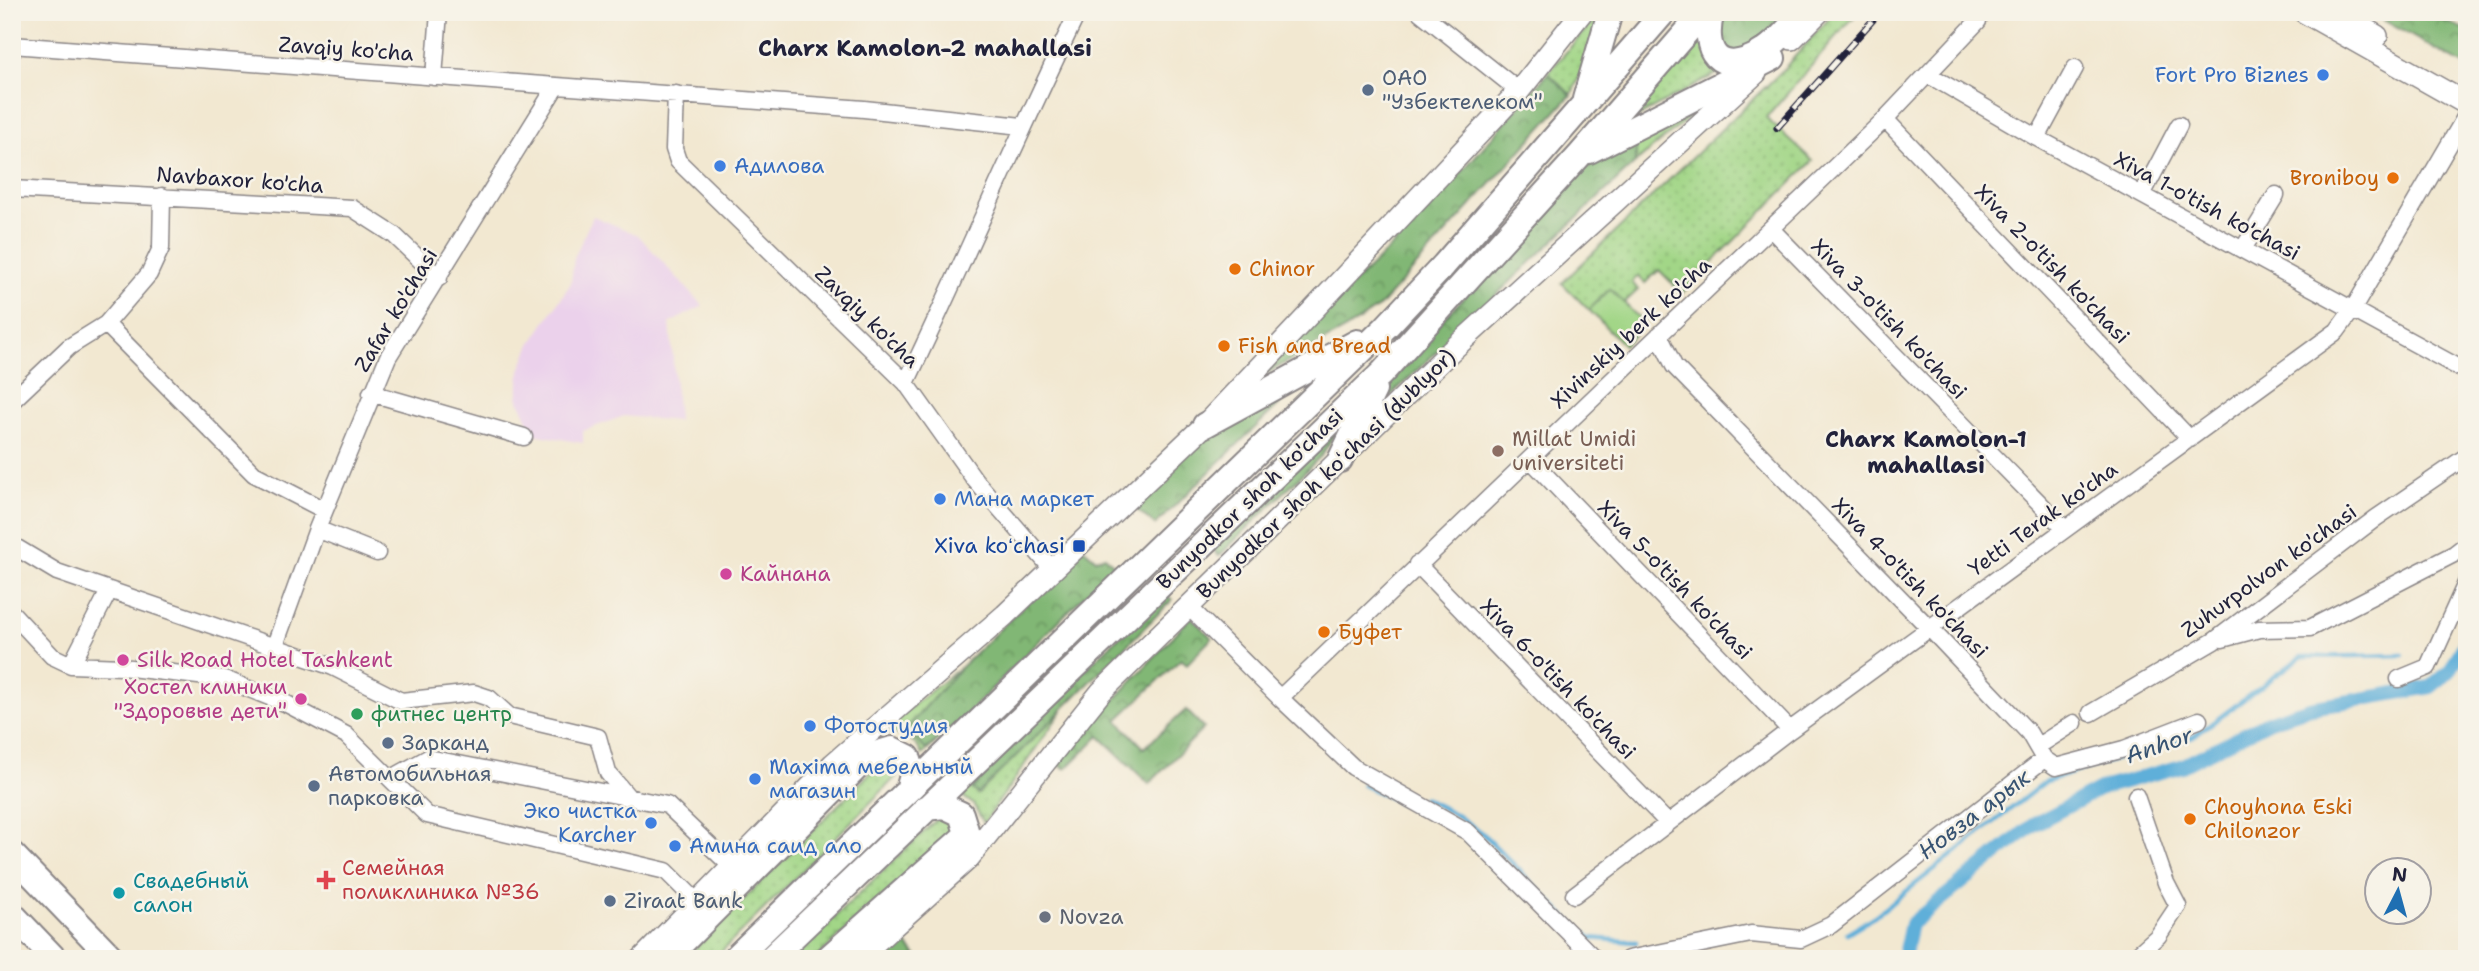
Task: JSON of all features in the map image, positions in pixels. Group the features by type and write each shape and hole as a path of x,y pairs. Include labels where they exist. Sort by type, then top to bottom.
{"main road":[{"path":"1583,107 1609,12"},
{"name":"Bunyodkor shoh ko'chasi","path":"734,959 1386,327 1444,265 1664,12"},
{"name":"Bunyodkor shoh ko'chasi","path":"769,959 1382,373 1579,156 1704,12"},
{"path":"1712,12 1710,48 1717,59 1729,63 1746,60 1765,50 1803,12"},
{"path":"1579,156 1773,58"},
{"path":"1205,425 1386,327"},
{"path":"1339,460 1382,373"},
{"path":"666,959 867,756 892,749 908,757 913,772 908,790"},
{"path":"827,959 964,837 966,830 961,814 944,806 926,808"},
{"path":"12,854 113,959"},
{"path":"12,914 55,959"}],"street":[{"path":"435,77 439,12"},
{"path":"906,383 987,212 1022,126 1078,12"},
{"path":"1420,12 1519,91"},
{"path":"642,959 863,736 1005,615 1205,425 1519,91 1582,12"},
{"name":"Bunyodkor shoh koʻchasi (dublyor)","path":"856,959 968,859 1093,701 1339,460 1569,243 1773,58 1819,12"},
{"path":"2304,12 2467,104"},
{"path":"2336,12 2467,87"},
{"name":"Xivinskiy berk ko'cha","path":"1280,698 1417,564 1772,229 1929,75 1978,21"},
{"name":"Zavqiy ko'cha","path":"12,45 555,88 676,94 864,109 1022,126"},
{"path":"2037,138 2075,68"},
{"name":"Xiva 1-o'tish ko'chasi","path":"1929,75 2037,138 2467,372"},
{"name":"Zafar ko'chasi","path":"274,648 324,510 371,393 403,330 439,278 555,88"},
{"name":"Zavqiy ko'cha","path":"676,94 674,149 678,161 906,383 975,480 1052,570"},
{"name":"Yetti Terak ko'cha","path":"1574,895 1790,730 2337,331 2353,309 2467,114"},
{"name":"Xiva 2-o'tish ko'chasi","path":"1885,119 2190,439"},
{"path":"2142,195 2179,124"},
{"name":"Navbaxor ko'cha","path":"12,189 162,195 352,208 394,235 439,278"},
{"path":"12,401 69,347 106,324 156,262 160,248 162,195"},
{"path":"2243,249 2276,195"},
{"name":"Xiva 3-o'tish ko'chasi","path":"1772,229 2065,529"},
{"path":"106,324 254,474 324,510"},
{"name":"Xiva 4-o'tish ko'chasi","path":"1659,335 1674,366 1931,629 2041,753"},
{"path":"371,393 524,437"},
{"name":"Zuhurpolvon ko'chasi","path":"2091,713 2214,641 2366,526 2467,456"},
{"name":"Xiva 5-o'tish ko'chasi","path":"1530,458 1790,730"},
{"path":"317,529 377,553"},
{"path":"2214,641 2259,629 2310,628 2454,554 2467,544"},
{"path":"12,545 57,572 333,667 401,701 474,693 489,698 509,716 598,737 608,774 629,797"},
{"name":"Xiva 6-o'tish ko'chasi","path":"1417,564 1668,823"},
{"path":"2399,679 2428,667 2467,580"},
{"path":"71,665 109,591"},
{"path":"1189,607 1353,768 1451,819 1483,845 1589,957"},
{"path":"12,613 52,656 71,665 122,667 224,679 287,704 346,736 427,815 666,871 697,902"},
{"path":"2041,753 2056,766 2125,751 2199,720"},
{"path":"1628,959 1739,935 1801,939 1821,931 2041,753 2074,723"},
{"path":"392,778 428,758 667,805 732,866"},
{"path":"2132,959 2158,936 2178,906 2166,883 2136,796"}],"shaded area":[{"path":"593,216 638,235 703,306 670,323 678,421 624,416 583,431 583,443 534,434 518,398 520,370 531,344 571,283 574,258"}],"green space":[{"path":"1721,12 1792,12 1743,55 1721,47"},
{"path":"1835,12 1858,12 1766,118 1813,161 1682,293 1659,270 1645,283 1638,276 1632,282 1638,290 1624,303 1610,289 1589,310 1562,283 1781,72"},
{"path":"2369,12 2426,12 2467,31 2467,67"},
{"path":"1600,13 1588,59 1571,95 1548,73"},
{"path":"1699,39 1722,71 1635,118 1633,111"},
{"path":"1548,73 1571,95 1380,306 1346,329 1253,381 1425,214"},
{"path":"1716,95 1636,162 1636,141"},
{"path":"1636,141 1636,162 1388,398 1385,395 1409,356 1594,157"},
{"path":"1610,289 1645,324 1624,345 1589,310"},
{"path":"1308,376 1155,525 1130,504 1189,446"},
{"path":"1338,428 1322,455 1219,556 1212,548"},
{"path":"1083,548 1096,559 1105,556 1114,565 966,715 926,750 906,729 961,667"},
{"path":"1165,593 1172,600 978,794 972,789 1053,700"},
{"path":"1191,617 1212,638 1187,664 1181,659 1117,720 1144,748 1186,710 1204,728 1149,784 1099,736 1066,769 1056,763"},
{"path":"961,667 926,750 966,715 922,755 906,737 880,732"},
{"path":"1053,700 978,794 1066,705 984,823 973,804 958,793"},
{"path":"892,758 900,768 896,777 714,959 684,959 881,762"},
{"path":"946,817 957,828 815,959 791,959 937,819"},
{"path":"899,935 919,959 872,959"}],"waterway":[{"name":"Anhor","path":"1903,959 1911,924 2033,825 2102,788 2182,766 2270,721 2310,708 2431,687 2450,671 2467,639"},
{"name":"Новза арык","path":"2128,756 2193,737 2301,657 2403,655"},
{"name":"Новза арык","path":"1847,933 1875,916 2046,781 2116,759"},
{"name":"Новза арык","path":"1363,785 1401,803"},
{"name":"Новза арык","path":"1423,798 1455,814 1483,834 1569,920 1591,938 1636,942"}],"railway":[{"path":"1777,128 1880,12"}],"place":[{"name":"Fort Pro Biznes","path":"2323,75"},
{"name":"ОАО \"Узбектелеком\"","path":"1368,90"},
{"name":"Адилова","path":"720,166"},
{"name":"Broniboy","path":"2393,178"},
{"name":"Chinor","path":"1235,269"},
{"name":"Fish and Bread","path":"1224,346"},
{"name":"Millat Umidi universiteti","path":"1498,451"},
{"name":"Мана маркет","path":"940,499"},
{"name":"Xiva koʻchasi","path":"1079,546"},
{"name":"Кайнана","path":"726,574"},
{"name":"Буфет","path":"1324,632"},
{"name":"Silk Road Hotel Tashkent","path":"123,660"},
{"name":"Хостел клиники \"Здоровые дети\"","path":"301,699"},
{"name":"фитнес центр","path":"357,714"},
{"name":"Фотостудия","path":"810,726"},
{"name":"Зарканд","path":"388,743"},
{"name":"Maxima мебельный магазин","path":"755,779"},
{"name":"Автомобильная парковка","path":"314,786"},
{"name":"Choyhona Eski Chilonzor","path":"2190,819"},
{"name":"Эко чистка Karcher","path":"651,823"},
{"name":"Амина саид ало","path":"675,846"},
{"name":"Семейная поликлиника №36","path":"326,880"},
{"name":"Свадебный салон","path":"119,893"},
{"name":"Ziraat Bank","path":"610,901"},
{"name":"Novza","path":"1045,917"}],"district":[{"name":"Charx Kamolon-2 mahallasi","path":"925,48"},
{"name":"Charx Kamolon-1 mahallasi","path":"1926,452"}]}
